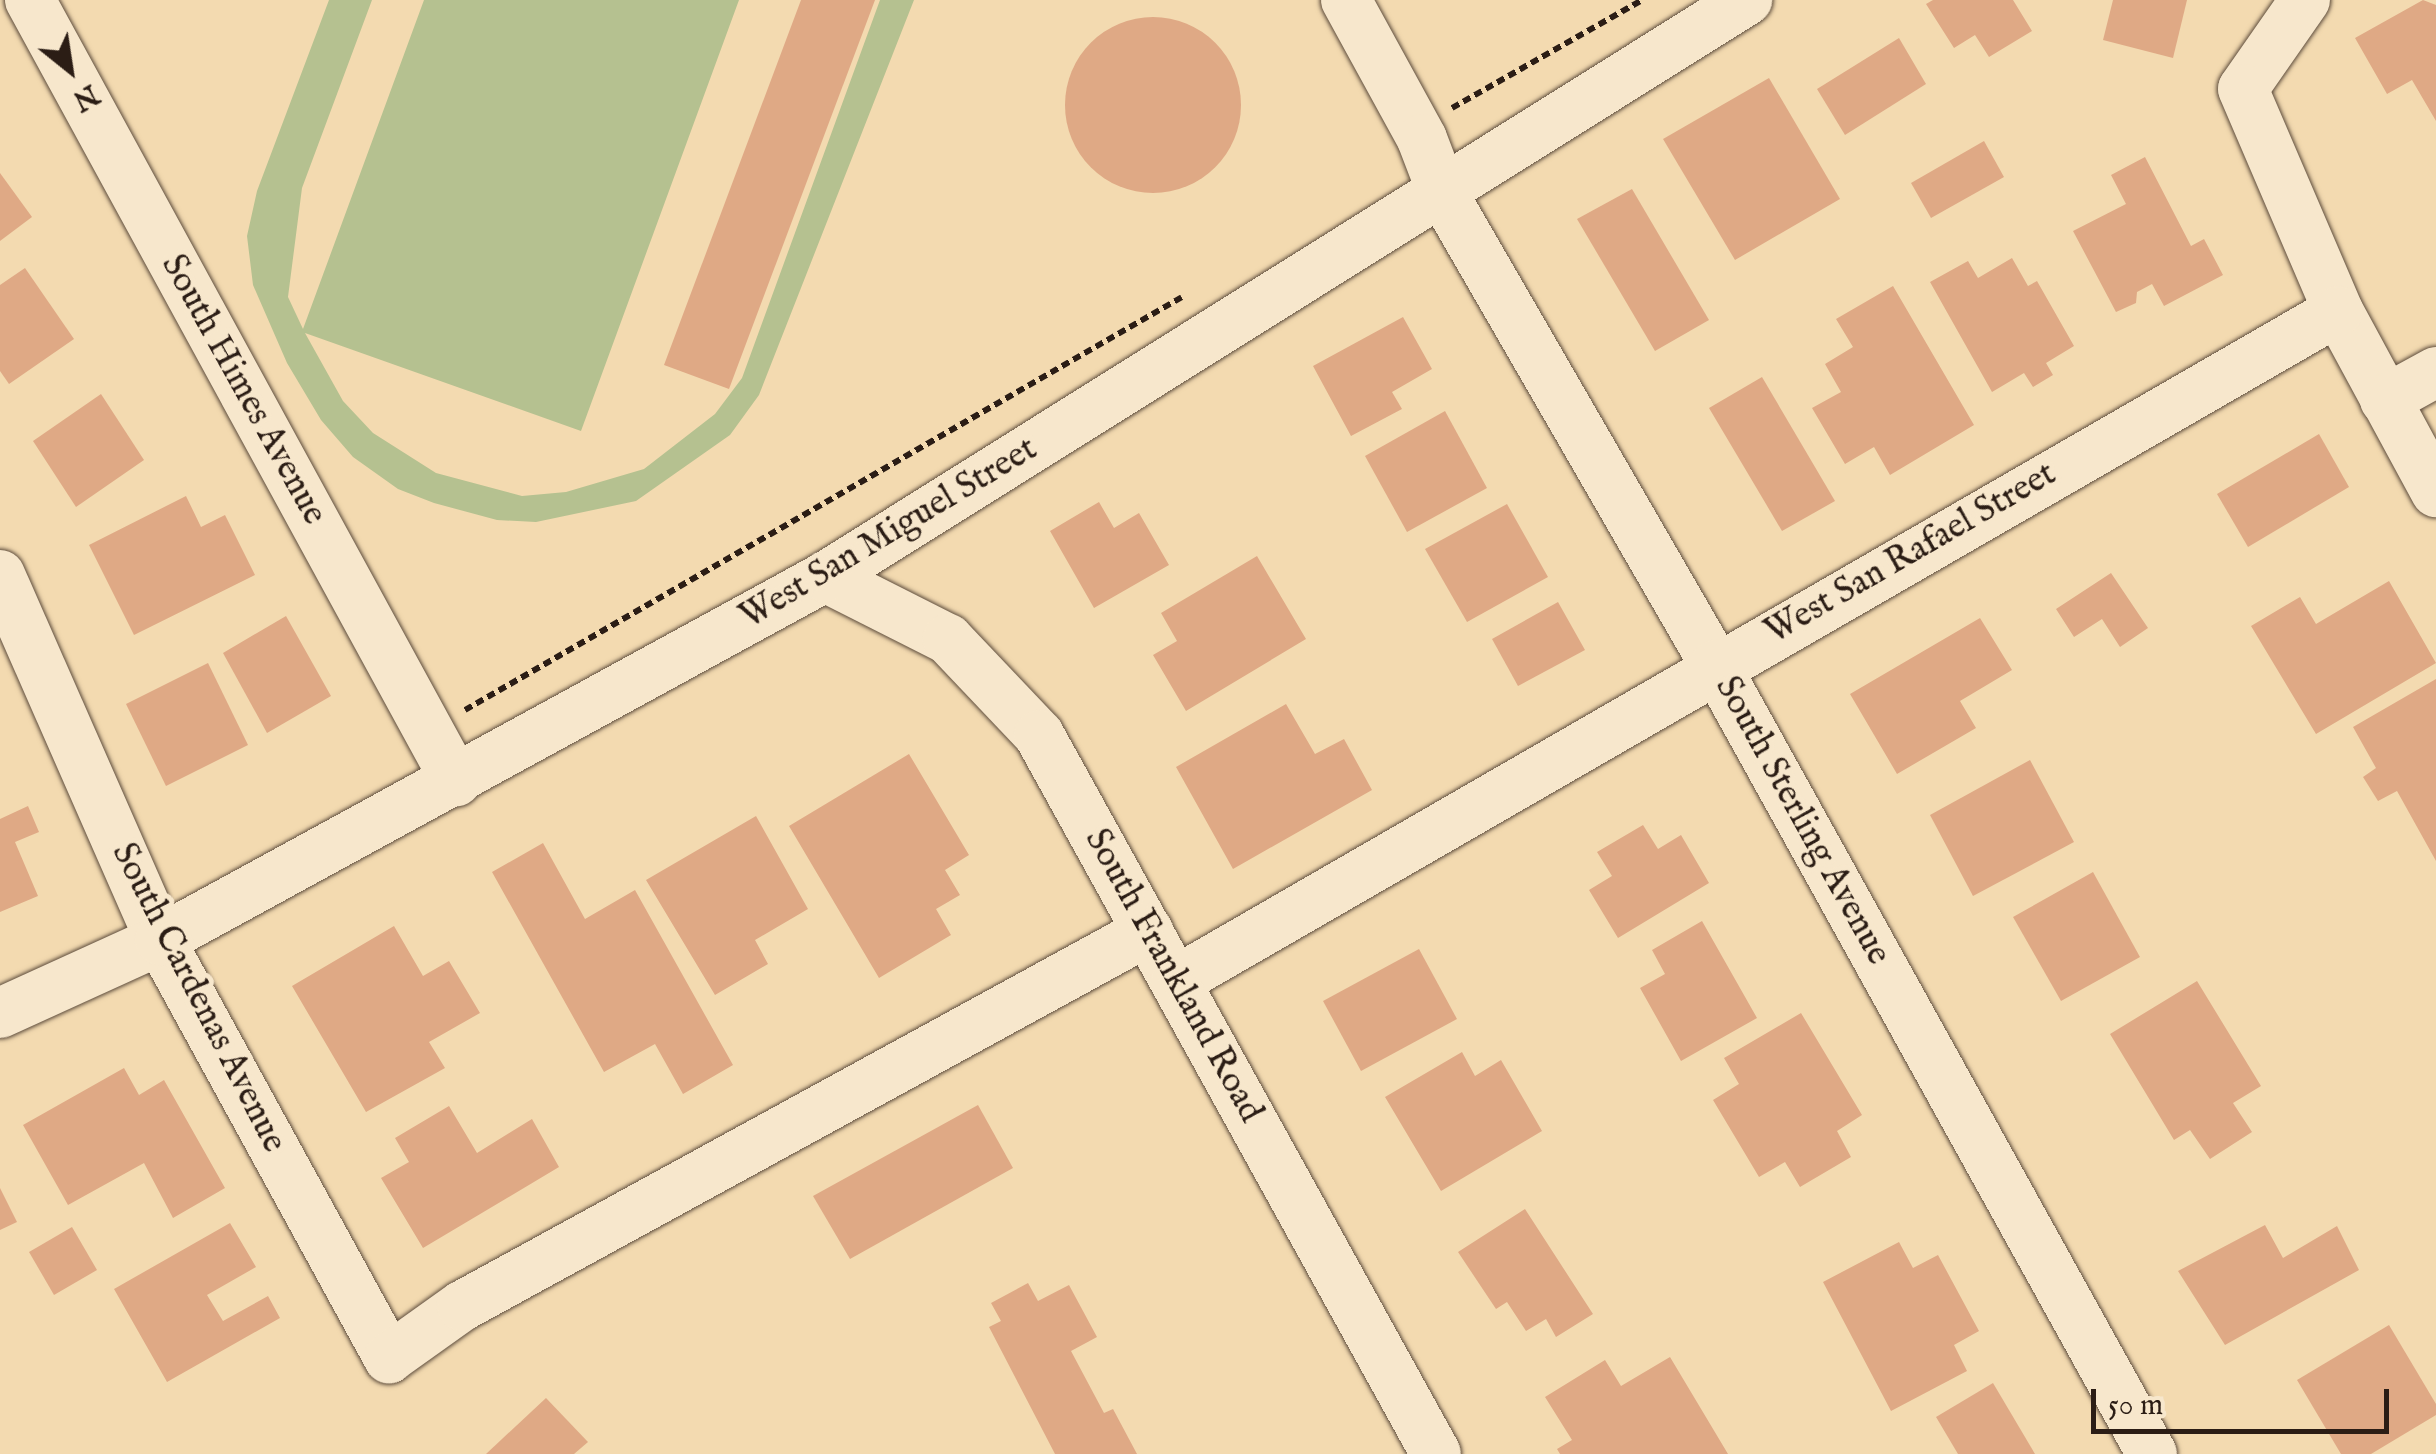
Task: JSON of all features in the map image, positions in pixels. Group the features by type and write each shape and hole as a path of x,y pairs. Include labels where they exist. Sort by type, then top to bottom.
{"street":[{"name":"South Himes Avenue","path":"30,0 456,781"},
{"name":"South Sterling Avenue","path":"1346,0 1422,139 1443,194 1716,665 2152,1454"},
{"name":"West San Miguel Street","path":"0,1013 160,940 825,577 1443,194 1747,0"},
{"path":"2305,0 2243,89 2338,312 2432,475"},
{"name":"West San Rafael Street","path":"1176,981 1716,665 2338,312"},
{"path":"2386,400 2436,372"},
{"name":"South Cardenas Avenue","path":"0,575 160,940 390,1358 512,1278 1148,931"},
{"name":"South Frankland Road","path":"825,577 948,639 1039,735 1436,1454"}],"path":[{"path":"1422,139 1457,104 1642,0"},
{"path":"456,716 1189,292"}],"green space":[{"path":"329,0 372,0 302,188 288,297 303,329 424,0 739,0 581,431 305,333 343,401 373,433 436,473 522,496 566,492 644,469 715,414 742,378 880,0 914,0 759,395 730,435 636,501 536,522 497,520 434,503 398,489 353,457 321,420 287,363 253,285 247,236 257,191"}],"building":[{"path":"801,0 875,0 729,389 664,365"},
{"path":"1933,0 2013,0 2032,31 1989,57 1975,35 1954,48 1926,4"},
{"path":"2113,0 2187,0 2173,58 2103,40"},
{"path":"2423,0 2436,5 2436,121 2412,80 2387,94 2355,38"},
{"path":"1153,17 1187,24 1215,43 1234,71 1241,105 1234,139 1215,167 1187,186 1153,193 1119,186 1091,167 1072,139 1065,105 1072,71 1091,43 1119,24"},
{"path":"1899,38 1926,84 1845,135 1817,89"},
{"path":"1769,78 1840,199 1735,260 1663,139"},
{"path":"1984,141 2004,177 1931,218 1911,183"},
{"path":"2145,157 2191,246 2204,239 2223,275 2164,306 2152,284 2137,292 2136,303 2116,312 2073,231 2126,204 2111,175"},
{"path":"0,173 32,217 0,241"},
{"path":"1632,189 1709,320 1655,351 1577,219"},
{"path":"2012,258 2028,286 2037,281 2074,346 2046,363 2053,375 2033,387 2024,373 1992,392 1930,282 1968,261 1978,278"},
{"path":"25,268 74,339 9,384 0,371 0,285"},
{"path":"1893,286 1974,425 1890,475 1874,447 1845,464 1812,408 1841,392 1825,364 1853,347 1836,319"},
{"path":"1403,317 1432,369 1392,392 1402,409 1351,436 1313,366"},
{"path":"1762,377 1835,501 1782,531 1709,408"},
{"path":"101,394 144,460 76,507 33,441"},
{"path":"1445,411 1487,488 1407,532 1365,456"},
{"path":"2319,434 2349,487 2248,547 2217,494"},
{"path":"186,496 201,527 225,515 255,575 134,635 89,545"},
{"path":"1099,502 1114,528 1139,513 1169,565 1094,608 1050,531"},
{"path":"1507,504 1548,577 1467,622 1425,549"},
{"path":"1257,556 1306,639 1186,711 1153,655 1177,641 1161,613"},
{"path":"2111,573 2148,628 2120,647 2102,619 2074,637 2056,609"},
{"path":"2389,581 2436,663 2316,734 2251,626 2300,597 2316,624"},
{"path":"1558,602 1585,650 1518,686 1492,639"},
{"path":"286,616 331,696 267,733 223,653"},
{"path":"1980,618 2012,670 1960,701 1976,728 1897,774 1850,694"},
{"path":"208,663 248,745 166,786 126,704"},
{"path":"2436,679 2436,861 2397,791 2378,801 2363,777 2376,768 2353,727"},
{"path":"1286,704 1315,754 1344,739 1372,790 1233,869 1176,767"},
{"path":"909,754 969,855 945,870 960,895 936,909 951,935 879,978 789,826"},
{"path":"2030,760 2074,842 1973,896 1930,815"},
{"path":"28,806 39,832 15,842 38,896 0,912 0,819"},
{"path":"756,816 808,909 755,940 768,964 715,995 646,880"},
{"path":"1643,825 1658,849 1681,835 1709,883 1618,938 1589,890 1612,876 1597,852"},
{"path":"543,843 585,919 635,890 733,1065 683,1094 655,1044 604,1072 492,872"},
{"path":"2093,872 2140,957 2061,1001 2013,917"},
{"path":"1702,921 1757,1018 1681,1061 1640,988 1665,974 1652,950"},
{"path":"394,926 423,976 449,961 480,1013 429,1042 445,1068 366,1112 292,986"},
{"path":"1419,949 1457,1019 1361,1071 1323,1001"},
{"path":"2197,981 2261,1086 2233,1103 2252,1132 2210,1159 2190,1130 2174,1140 2110,1034"},
{"path":"1801,1013 1862,1115 1837,1131 1851,1157 1800,1187 1785,1162 1759,1177 1713,1100 1739,1084 1724,1058"},
{"path":"1462,1052 1475,1076 1501,1060 1542,1131 1441,1191 1385,1097"},
{"path":"124,1068 139,1095 164,1080 225,1188 173,1218 144,1163 68,1205 23,1125"},
{"path":"978,1105 1013,1168 850,1259 813,1196"},
{"path":"449,1106 477,1153 532,1119 559,1167 423,1248 381,1178 409,1162 395,1138"},
{"path":"0,1188 17,1222 0,1230"},
{"path":"1525,1209 1593,1314 1556,1337 1546,1319 1526,1331 1507,1302 1496,1309 1458,1252"},
{"path":"230,1223 256,1267 207,1295 223,1321 268,1296 280,1318 167,1382 114,1289"},
{"path":"2265,1225 2283,1258 2337,1226 2359,1270 2225,1345 2178,1271"},
{"path":"72,1227 97,1270 54,1295 29,1252"},
{"path":"1899,1242 1913,1268 1938,1255 1979,1331 1954,1345 1967,1371 1891,1411 1823,1282"},
{"path":"1028,1283 1038,1301 1069,1285 1097,1337 1071,1351 1104,1413 1113,1409 1137,1454 1055,1454 989,1327 1001,1321 991,1303"},
{"path":"2389,1325 2436,1404 2436,1415 2371,1454 2341,1454 2297,1380"},
{"path":"1670,1357 1728,1454 1560,1454 1557,1449 1572,1440 1545,1397 1605,1360 1621,1386"},
{"path":"1993,1383 2035,1454 1958,1454 1936,1417"},
{"path":"546,1398 588,1442 574,1454 486,1454"}]}
